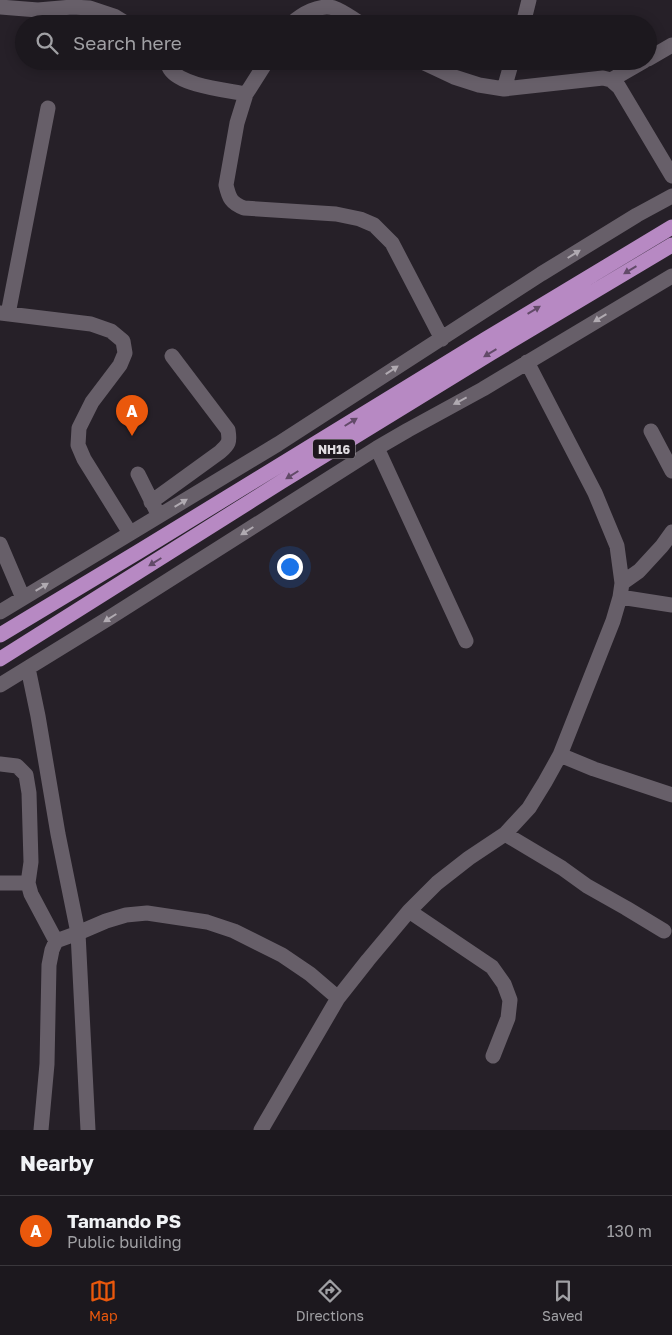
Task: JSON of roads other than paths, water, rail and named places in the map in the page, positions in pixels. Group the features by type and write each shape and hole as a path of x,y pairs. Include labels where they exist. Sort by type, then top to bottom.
{"highway":[{"name":"NH16","path":"0,635 486,338 672,227"},
{"name":"NH16","path":"0,659 290,476 672,245"}],"street":[{"path":"525,15 529,0"},
{"path":"303,15 315,4 334,8 346,15"},
{"path":"0,7 38,10 72,7 90,8 111,15"},
{"path":"657,54 672,45"},
{"path":"171,70 177,76 190,82 246,94"},
{"path":"261,70 246,94 236,123 226,185 228,195 234,204 244,208 336,214 360,218 374,225 392,243 442,339"},
{"path":"439,70 480,85 504,89 603,78 611,80 619,88 672,176"},
{"path":"504,89 509,70"},
{"path":"611,80 628,70"},
{"path":"48,108 4,314 91,324 111,331 123,341 124,354 120,365 92,402 79,428 78,445 130,533"},
{"path":"0,612 278,444 541,274 672,196"},
{"path":"0,685 376,448 482,389 672,276"},
{"path":"151,502 220,452 227,446 230,440 228,430 172,356"},
{"path":"261,1130 338,998 368,960 409,911 443,878 505,834 529,808 560,755 613,621 621,590 617,546 595,493 527,362"},
{"path":"651,431 672,471"},
{"path":"376,448 466,641"},
{"path":"138,474 151,502 160,515"},
{"path":"621,590 662,546 672,532"},
{"path":"0,544 23,598"},
{"path":"621,590 672,605"},
{"path":"28,668 78,933 88,1130"},
{"path":"560,755 594,769 672,795"},
{"path":"0,764 17,766 26,775 30,803 28,883 30,894 56,940"},
{"path":"505,834 562,868 587,886 664,931"},
{"path":"0,883 28,883"},
{"path":"409,911 492,967 504,984 510,1000 508,1018 493,1056"},
{"path":"56,940 106,921 126,915 147,912 207,922 234,931 282,955 310,974 338,998"},
{"path":"41,1130 47,1064 49,965 56,940"}],"place":[{"name":"Tamando PS","path":"132,436"}]}
